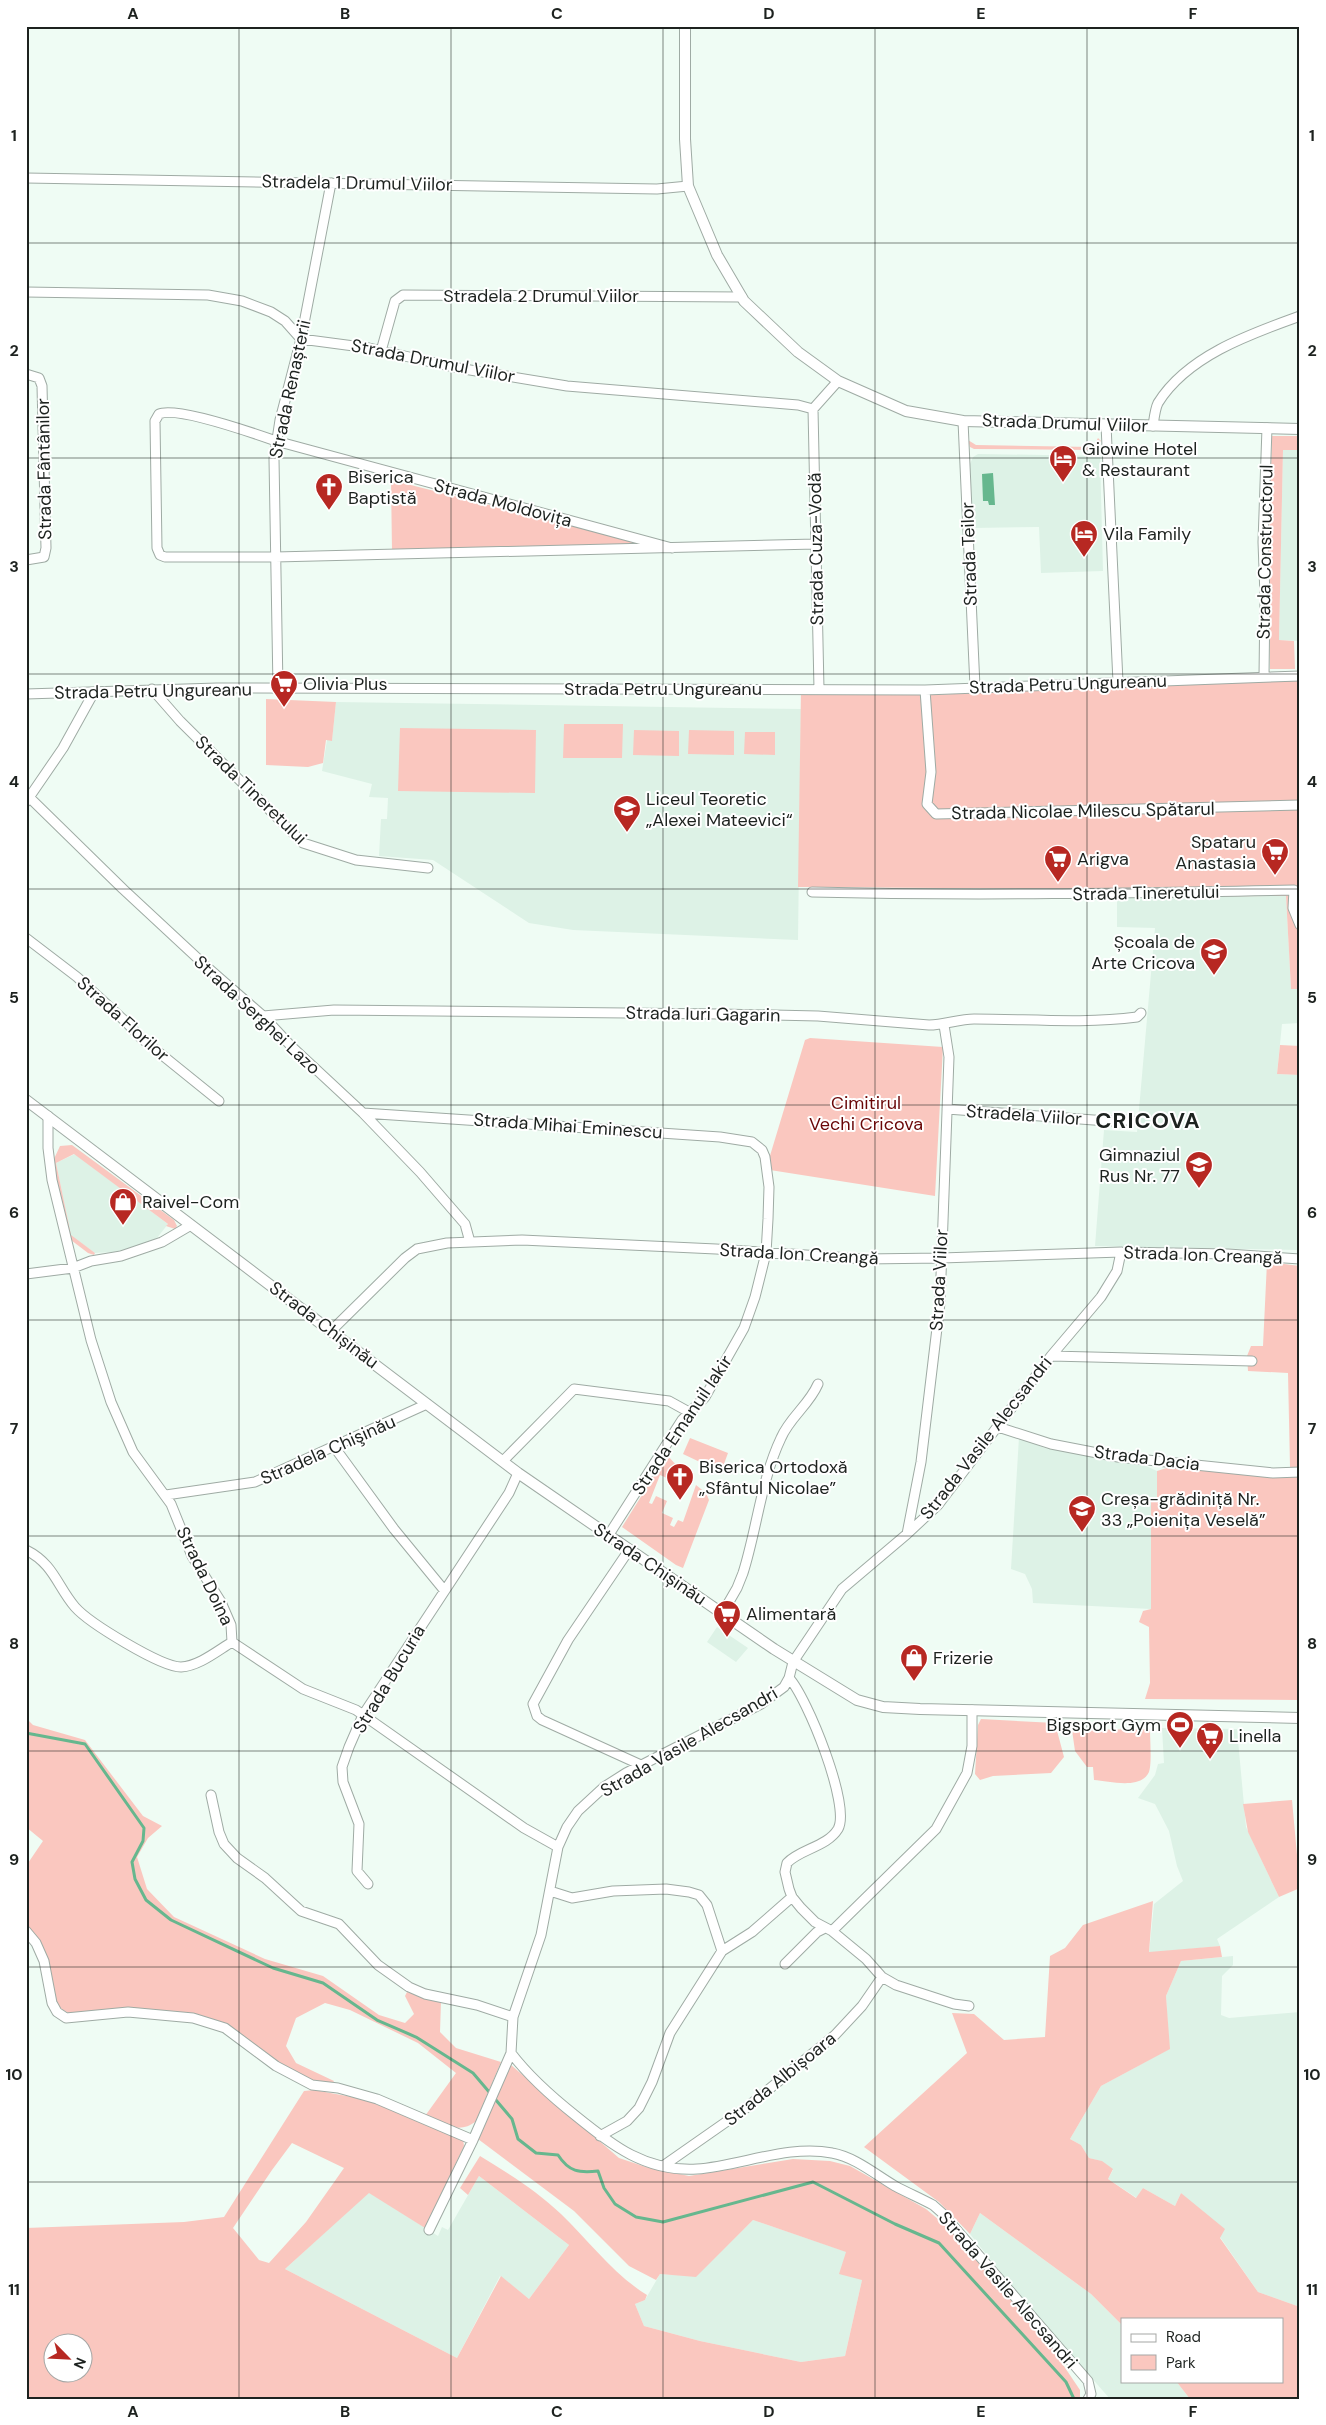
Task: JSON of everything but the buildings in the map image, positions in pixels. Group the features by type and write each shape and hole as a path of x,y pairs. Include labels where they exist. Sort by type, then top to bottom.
{"street":[{"name":"Strada Drumul Viilor","path":"685,26 684,139 688,186 717,255 742,297 798,352 838,381 906,411 963,420 1300,429"},
{"name":"Stradela 1 Drumul Viilor","path":"26,178 656,189 688,186"},
{"name":"Strada Renașterii","path":"278,688 274,557 274,458 276,441 302,339 331,183"},
{"path":"26,292 208,295 228,298 271,312 285,321 302,339"},
{"name":"Stradela 2 Drumul Viilor","path":"381,350 395,301 403,295 742,297"},
{"path":"1153,426 1157,405 1176,381 1189,371 1231,345 1264,329 1300,316"},
{"name":"Strada Drumul Viilor","path":"302,339 324,340 381,350 458,368 567,386 798,405 813,409"},
{"name":"Strada Fântânilor","path":"26,374 40,378 42,386 46,548 44,557 26,560"},
{"path":"813,409 838,381"},
{"name":"Strada Cuza-Vodă","path":"813,409 820,689"},
{"name":"Strada Moldovița","path":"672,548 276,441 242,429 187,415 162,412 155,421 157,548 160,554 170,558 274,557 672,548 816,544"},
{"name":"Strada Teilor","path":"963,420 975,687"},
{"path":"1106,425 1118,682"},
{"name":"Strada Constructorul","path":"1264,676 1265,596 1263,542 1267,428"},
{"name":"Strada Petru Ungureanu","path":"26,694 152,689 278,688 925,690 1300,676"},
{"name":"Strada Tineretului","path":"152,689 180,721 303,843 356,860 428,868"},
{"name":"Strada Nicolae Milescu Spătarul","path":"925,690 931,772 927,804 936,814 1300,805"},
{"path":"28,800 63,748 94,692"},
{"name":"Strada Serghei Lazo","path":"28,800 263,1016 291,1046 363,1113 465,1224 470,1242"},
{"name":"Strada Tineretului","path":"812,892 908,895 1294,890 1293,908 1300,925"},
{"name":"Strada Florilor","path":"26,938 77,977 141,1038 220,1101"},
{"name":"Strada Iuri Gagarin","path":"263,1016 334,1010 721,1014 818,1016 944,1025 973,1019 1103,1021 1137,1017 1141,1013"},
{"name":"Strada Viilor","path":"907,1534 921,1462 940,1303 949,1057 944,1025"},
{"name":"Strada Chișinău","path":"26,1100 518,1473 793,1662 845,1694 867,1704 883,1707 1300,1718"},
{"name":"Stradela Viilor","path":"947,1109 1107,1121 1131,1120"},
{"name":"Strada Mihai Eminescu","path":"363,1113 720,1137 752,1142 762,1150 765,1157"},
{"name":"Strada Doina","path":"48,1116 48,1148 52,1180 98,1370 110,1402 133,1452 166,1495 192,1556 227,1614 231,1625 232,1642 303,1689 363,1715 387,1734 524,1828 558,1847"},
{"name":"Strada Emanuil Iakir","path":"608,1536 689,1412 705,1397 744,1328 766,1253 769,1186 765,1157"},
{"path":"26,1274 73,1268 92,1261 121,1256 162,1242 191,1225"},
{"name":"Strada Ion Creangă","path":"331,1331 405,1258 417,1249 447,1242 522,1240 865,1259 1121,1252 1228,1254 1300,1259"},
{"name":"Strada Vasile Alecsandri","path":"429,2230 490,2104 511,2053 513,2018 539,1944 558,1847 567,1827 590,1799 604,1787 641,1765 777,1694 790,1678 793,1662 842,1588 907,1534 938,1505 1051,1356 1101,1297 1116,1271 1121,1252"},
{"path":"1051,1356 1120,1360 1252,1361"},
{"path":"722,1614 743,1573 773,1458 781,1438 790,1422 806,1406 818,1384"},
{"path":"503,1461 574,1389 669,1401 689,1412"},
{"name":"Stradela Chişinău","path":"166,1495 255,1482 335,1448 427,1404"},
{"name":"Strada Dacia","path":"998,1427 1051,1444 1118,1457 1273,1473 1300,1472"},
{"path":"335,1448 394,1529 444,1590"},
{"name":"Strada Bucuria","path":"368,1884 356,1871 359,1824 343,1782 342,1767 363,1715 509,1493 518,1473"},
{"path":"26,1550 45,1564 59,1581 80,1613 114,1636 161,1661 182,1667 209,1657 232,1642"},
{"path":"629,1550 565,1645 535,1697 533,1709 542,1720 641,1765"},
{"path":"790,1678 800,1693 826,1754 835,1786 840,1823 833,1835 787,1863 786,1877 792,1897 812,1919 866,1959 882,1977 896,1984 954,2004 969,2006"},
{"path":"785,1964 817,1932 841,1924 941,1821 950,1801 967,1773 972,1746 972,1710"},
{"path":"211,1795 219,1832 224,1844 237,1858 266,1878 301,1911 338,1924 378,1965 409,1987 425,1994 477,2005 513,2018"},
{"path":"550,1891 572,1898 613,1891 666,1889 689,1892 699,1896 707,1905 722,1951"},
{"path":"600,2136 627,2121 638,2108 652,2082 670,2033 722,1951 752,1932 792,1897"},
{"path":"26,1931 36,1943 44,1961 52,2003 57,2012 66,2018 128,2012 193,2018 225,2028 276,2066 312,2085 338,2088 377,2099 473,2140"},
{"name":"Strada Albișoara","path":"663,2166 746,2108 835,2034 862,2006 882,1977"},
{"name":"Strada Vasile Alecsandri","path":"511,2053 528,2075 600,2136 625,2154 663,2166 697,2169 809,2152 832,2153 859,2164 939,2209 1088,2381 1091,2394 1088,2399"}],"shaded area":[{"path":"1283,450 1300,450 1300,641 1279,640"},
{"name":"Giowine Hotel & Restaurant","path":"978,454 1100,456 1103,571 1041,573 1039,527 973,528 970,464 973,457"},
{"path":"993,473 995,505 989,505 988,501 983,501 982,474"},
{"name":"Liceul Teoretic „Alexei Mateevici“","path":"336,702 801,709 798,940 573,930 529,923 433,860 379,856 381,819 387,819 388,798 369,797 372,784 322,771 327,740 332,740"},
{"path":"1286,896 1291,989 1300,989 1300,1023 1282,1024 1277,1074 1300,1075 1300,1250 1095,1246 1104,1130 1137,1132 1155,928 1117,927 1117,897"},
{"name":"Raivel-Com","path":"75,1154 168,1224 157,1238 126,1251 95,1253 71,1236 56,1163"},
{"name":"Creșa-grădiniță Nr. 33 „Poienița Veselă”","path":"1019,1437 1044,1448 1146,1466 1157,1471 1157,1498 1151,1498 1151,1609 1033,1603 1032,1589 1025,1574 1011,1569"},
{"path":"717,1627 748,1648 736,1662 707,1642"},
{"path":"1162,1728 1237,1729 1246,1827 1279,1897 1217,1939 1220,1946 1149,1953 1154,1904 1183,1881 1177,1866 1169,1831 1155,1804 1138,1798 1155,1775 1158,1764 1164,1763"},
{"path":"1233,1956 1233,1965 1222,1976 1221,2015 1229,2018 1300,2012 1300,2307 1258,2292 1220,2237 1181,2193 1175,2206 1143,2188 1137,2198 1108,2179 1113,2170 1101,2161 1089,2158 1081,2145 1070,2139 1101,2086 1169,2049 1166,1996 1181,1961"},
{"path":"479,2176 569,2245 529,2299 500,2276 457,2358 285,2269 369,2192 438,2236 442,2227 448,2230"},
{"path":"980,2213 1091,2294 1121,2324 1121,2382 1177,2382 1190,2399 1110,2399 1014,2289 970,2234"},
{"path":"753,2220 847,2252 862,2280 845,2356 801,2362 700,2341 644,2326 635,2304 645,2300 660,2274 696,2276"}],"green space":[{"path":"1272,436 1300,436 1300,450 1283,450 1279,640 1294,641 1295,669 1270,669 1269,534"},
{"path":"1098,438 1101,441 1094,450 974,449 970,447 968,440 976,445 1093,447"},
{"path":"391,480 632,541 632,544 392,551"},
{"path":"1300,680 1300,989 1291,989 1286,896 1117,897 1102,889 798,887 801,689 929,695"},
{"path":"266,699 336,702 332,741 326,740 323,763 308,767 266,765"},
{"path":"564,724 623,724 622,758 563,758"},
{"path":"400,728 536,730 535,793 398,791"},
{"path":"634,730 679,731 679,756 633,755"},
{"path":"689,730 734,731 734,755 688,754"},
{"path":"745,732 775,732 775,755 744,754"},
{"name":"Cimitirul Vechi Cricova","path":"810,1038 943,1047 935,1196 770,1170 769,1159 805,1040"},
{"path":"1280,1045 1300,1046 1300,1075 1277,1074"},
{"path":"72,1145 174,1220 177,1226 175,1229 166,1226 168,1224 74,1154 56,1163 71,1235 95,1253 94,1255 88,1253 67,1237 53,1161 60,1146"},
{"path":"1267,1262 1300,1266 1300,1467 1290,1467 1288,1373 1248,1371 1247,1356 1251,1346 1263,1346"},
{"path":"690,1438 728,1453 721,1472 683,1454"},
{"path":"667,1455 678,1467 673,1470 677,1476 680,1474 681,1480 676,1482 660,1475 649,1503 652,1504 656,1496 667,1501 662,1513 673,1518 670,1525 674,1527 678,1520 683,1522 696,1485 706,1493 709,1500 683,1568 622,1527"},
{"path":"1170,1467 1275,1477 1300,1476 1300,1700 1145,1699 1150,1683 1149,1627 1139,1622 1143,1611 1151,1609 1151,1497 1157,1497 1157,1471"},
{"path":"26,1718 33,1725 85,1740 143,1816 162,1826 148,1838 137,1857 147,1889 174,1917 265,1959 323,1976 379,2015 405,2023 414,2014 405,1996 407,1992 441,2001 440,2032 456,2048 501,2062 476,2121 470,2125 457,2128 444,2125 425,2116 456,2073 418,2043 350,2010 325,2003 296,2018 286,2046 296,2063 334,2081 332,2084 312,2081 281,2065 224,2024 194,2015 70,2014 60,2008 55,2002 39,1942 26,1926 26,1866 43,1841 26,1827"},
{"path":"981,1719 1055,1723 1064,1757 1051,1773 993,1776 980,1780 975,1774 978,1725"},
{"path":"1150,1729 1150,1768 1145,1778 1139,1781 1116,1783 1094,1780 1093,1767 1087,1767 1075,1751 1072,1730"},
{"path":"1292,1800 1300,1888 1279,1897 1248,1832 1243,1804"},
{"path":"1153,1901 1149,1952 1220,1946 1222,1957 1181,1961 1166,1996 1170,2049 1101,2086 1070,2139 1081,2145 1089,2158 1102,2161 1113,2169 1108,2179 1136,2198 1143,2188 1175,2206 1181,2193 1225,2229 1220,2238 1258,2292 1300,2307 1300,2399 1190,2399 1177,2382 1284,2382 1284,2318 1121,2318 1121,2324 1091,2294 980,2213 970,2234 939,2202 864,2147 967,2053 952,2013 974,2014 1004,2040 1045,2037 1050,1956 1065,1948 1083,1925"},
{"path":"511,2065 619,2158 646,2167 689,2176 793,2159 830,2161 850,2166 926,2209 951,2230 1051,2347 1080,2390 1080,2399 26,2399 26,2228 184,2222 224,2217 304,2091 314,2090 374,2101 463,2139 464,2146 425,2228 369,2193 285,2269 457,2358 501,2276 529,2299 569,2245 479,2176 468,2195 460,2188 480,2156 522,2183 552,2206 612,2268 647,2295 645,2300 635,2304 644,2326 700,2341 801,2362 845,2356 862,2280 839,2274 846,2252 753,2220 696,2277 660,2274 656,2280 629,2266 574,2211 478,2139","holes":["292,2143 344,2168 306,2222 269,2263 259,2260 233,2228"]}],"waterway":[{"path":"26,1733 85,1744 144,1828 143,1841 132,1862 135,1879 146,1900 171,1920 273,1968 323,1983 377,2020 416,2037 473,2073 512,2119 518,2139 536,2153 558,2155 570,2168 585,2172 598,2171 604,2188 615,2204 636,2217 663,2222 813,2182 895,2224 939,2243 1066,2382 1074,2399"}],"place":[{"name":"Giowine Hotel & Restaurant","path":"1063,483"},
{"name":"Biserica Baptistă","path":"329,511"},
{"name":"Vila Family","path":"1084,558"},
{"name":"Olivia Plus","path":"284,708"},
{"name":"Liceul Teoretic „Alexei Mateevici“","path":"627,833"},
{"name":"Spataru Anastasia","path":"1275,876"},
{"name":"Arigva","path":"1058,883"},
{"name":"Școala de Arte Cricova","path":"1214,976"},
{"name":"Gimnaziul Rus Nr. 77","path":"1199,1189"},
{"name":"Raivel-Com","path":"123,1226"},
{"name":"Biserica Ortodoxă „Sfântul Nicolae”","path":"680,1501"},
{"name":"Creșa-grădiniță Nr. 33 „Poienița Veselă”","path":"1082,1533"},
{"name":"Alimentară","path":"727,1638"},
{"name":"Frizerie","path":"914,1682"},
{"name":"Bigsport Gym","path":"1180,1749"},
{"name":"Linella","path":"1210,1760"}],"district":[{"name":"CRICOVA","path":"1148,1120"}]}
